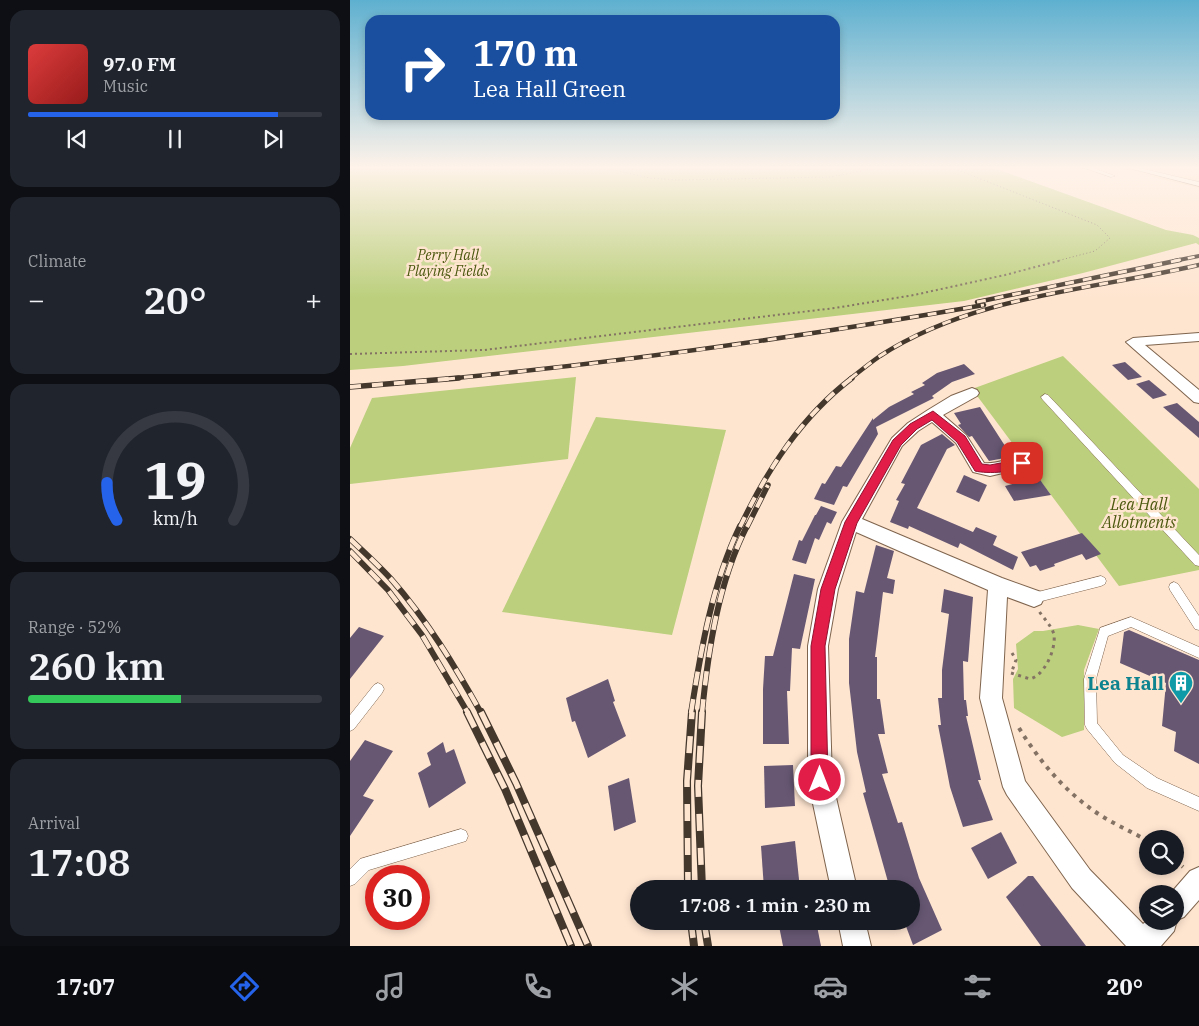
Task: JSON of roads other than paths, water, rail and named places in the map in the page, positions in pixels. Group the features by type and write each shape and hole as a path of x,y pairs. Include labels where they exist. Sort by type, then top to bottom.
{"street":[{"path":"1199,336 1133,342 1199,398"},
{"path":"842,880 820,780 818,646 828,589 851,522 897,442 913,426 972,393"},
{"path":"933,414 961,439 979,468 990,470 1022,463"},
{"path":"851,522 998,585 1034,598"},
{"path":"998,585 991,698 1015,787 1081,879 1144,945 1156,930"},
{"path":"1184,888 1191,873"},
{"path":"853,930 857,946"}],"lane":[{"path":"1045,397 1199,562"},
{"path":"1034,598 1101,581"},
{"path":"1174,587 1199,624"},
{"path":"1199,653 1132,622 1104,632 1090,679 1092,725 1119,759 1152,783 1199,804"},
{"path":"350,725 378,689"},
{"path":"350,879 365,864 462,836"}],"railway":[{"path":"1174,261 1199,256"},
{"path":"977,302 1180,260"},
{"path":"850,379 880,356 916,336 994,307 1035,297 1199,265"},
{"path":"446,379 581,365 716,347 984,305"},
{"path":"350,387 459,378"},
{"path":"740,527 774,465 801,427 834,393 852,378"},
{"path":"747,527 768,485"},
{"path":"691,713 699,665 715,594 730,548 740,526"},
{"path":"702,713 707,666 716,618 729,571 747,526"},
{"path":"350,539 391,579 417,611 451,661 481,713"},
{"path":"350,551 388,590 422,635 468,713"},
{"path":"467,712 505,789 571,946"},
{"path":"481,712 516,783 588,946"},
{"path":"688,880 687,781 692,712"},
{"path":"702,712 698,786 702,880"},
{"path":"692,930 694,946"},
{"path":"705,930 708,946"}],"place":[{"name":"Lea Hall","path":"1181,704"}],"park label":[{"name":"Perry Hall Playing Fields","path":"448,264"},
{"name":"Lea Hall Allotments","path":"1139,513"}]}
